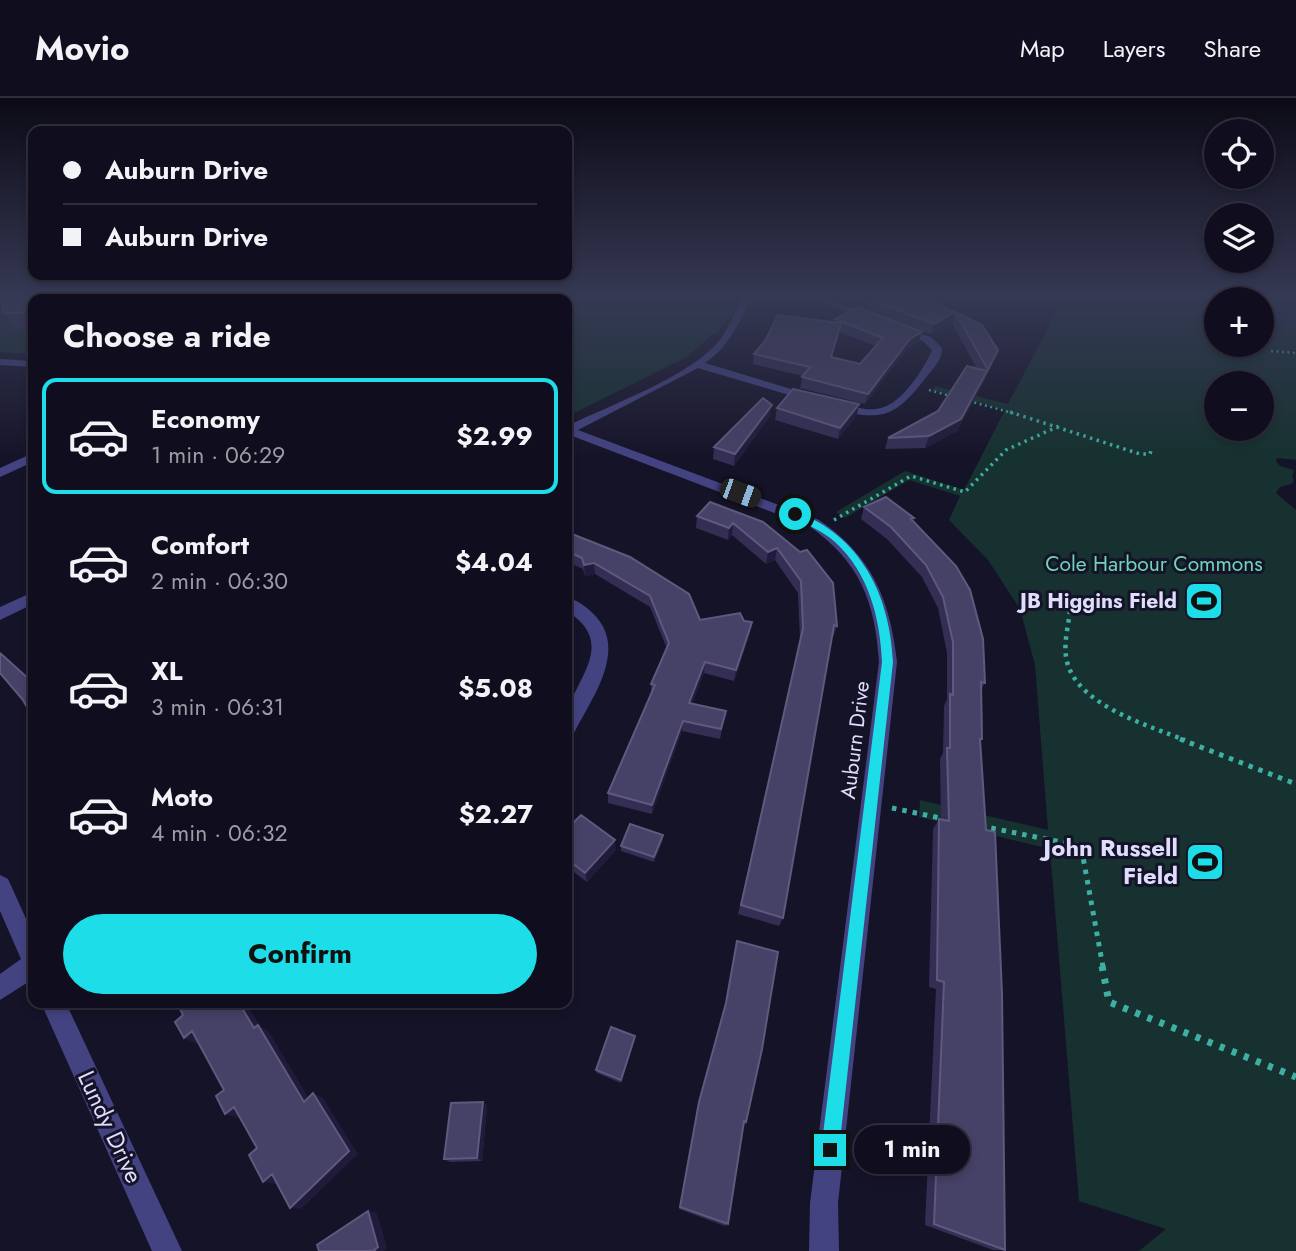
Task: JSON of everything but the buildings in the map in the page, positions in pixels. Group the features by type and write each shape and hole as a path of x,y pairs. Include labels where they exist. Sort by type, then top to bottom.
{"street":[{"path":"572,428 696,364 713,351"},
{"path":"830,404 862,412 882,412 898,405 914,386 936,351"},
{"path":"0,362 28,364"},
{"path":"696,364 817,400"},
{"name":"Auburn Drive","path":"572,431 789,511 821,527 837,539 863,570 884,621 888,662 824,1203 824,1251"},
{"path":"0,473 28,459"},
{"path":"0,614 28,600"},
{"path":"572,606 588,616 598,629 602,643 602,652 592,677 572,718"},
{"path":"0,886 28,950"},
{"path":"0,988 28,966"},
{"name":"Lundy Drive","path":"55,1008 167,1251"}],"path":[{"path":"1274,351 1296,353"},
{"path":"914,386 1059,426 1140,454 1150,454 1151,451"},
{"path":"821,527 911,476 965,492 1006,450 1059,426"},
{"path":"1070,611 1065,654 1068,665 1076,680 1105,705 1125,717 1296,784"},
{"path":"870,804 949,820"},
{"path":"976,825 1081,846 1109,1002 1296,1077"}],"green space":[{"path":"28,351 28,354 0,352"},
{"path":"572,351 694,351 687,357 572,414"},
{"name":"Cole Harbour Commons","path":"1036,351 1204,351 1204,357 1274,357 1274,351 1296,351 1296,460 1277,458 1276,461 1280,466 1294,470 1294,480 1292,484 1280,487 1276,493 1296,510 1296,1251 1139,1251 1166,1229 1079,1201 1050,849 919,817 920,800 1048,830 1035,665 1020,609 988,560 949,520 960,496 909,480 845,518 836,512 905,471 964,490 1005,410 932,390 935,386 1008,404"}],"place":[{"name":"JB Higgins Field","path":"1204,601"},
{"name":"John Russell Field","path":"1205,862"}],"route":[{"path":"795,514 837,539 855,558 870,582 882,613 887,643 888,662 830,1150"}]}
